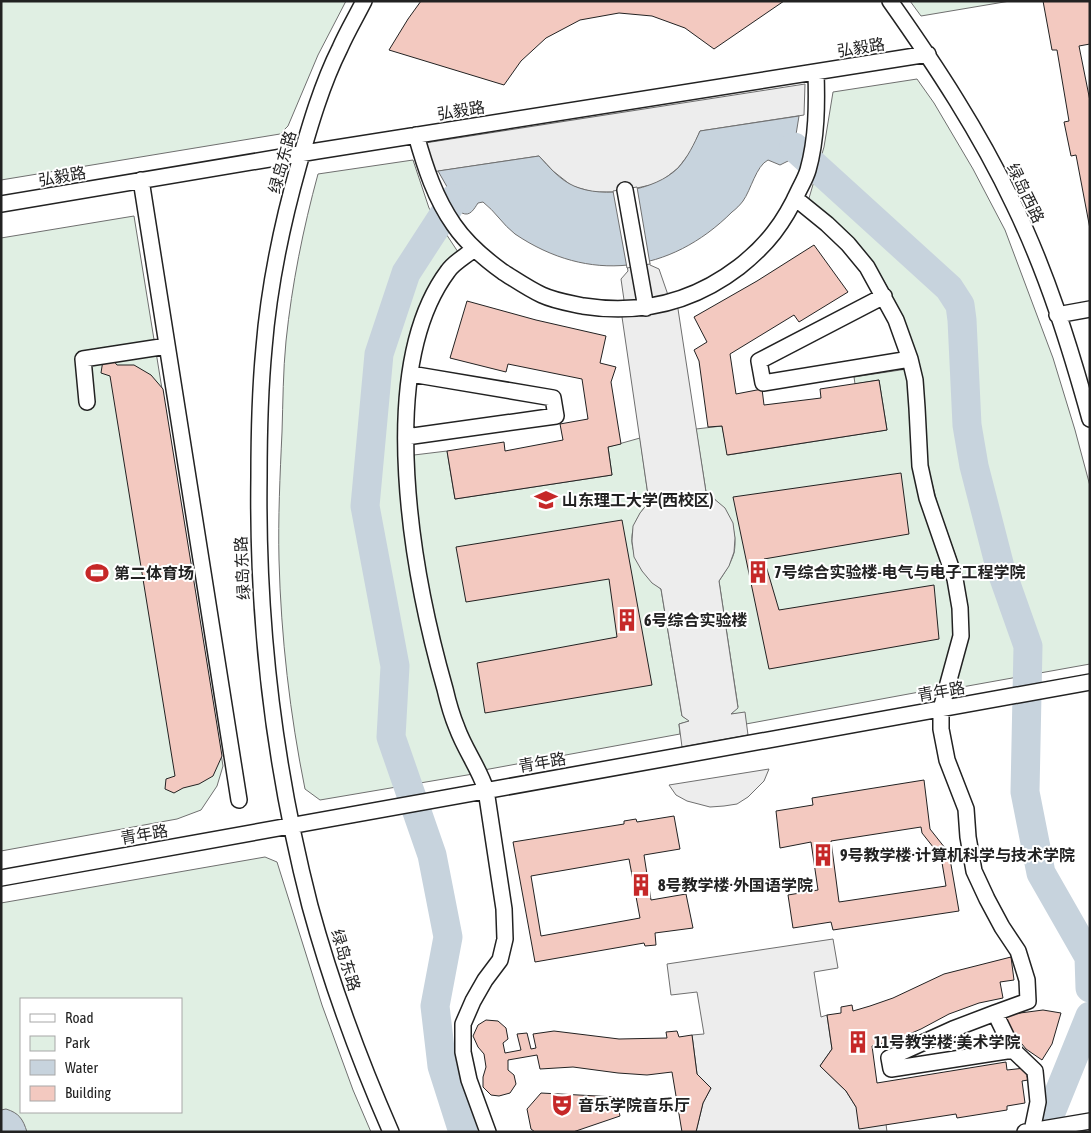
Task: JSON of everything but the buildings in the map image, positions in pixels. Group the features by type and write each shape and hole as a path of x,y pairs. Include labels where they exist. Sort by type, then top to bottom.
{"street":[{"name":"绿岛东路","path":"364,1 338,50 311,121 291,193 273,274 264,347 259,439 258,529 262,621 272,703 292,825 310,906 333,981 364,1068 391,1132"},
{"name":"绿岛西路","path":"890,1 928,54 972,126 1014,205 1040,267 1090,419"},
{"name":"弘毅路","path":"1,204 302,153 928,54"},
{"path":"416,135 428,176 440,201 454,226 474,249 518,282 543,295 568,303 594,308 622,310 646,308 674,302 723,279 763,247 781,224 796,198 808,171 816,115 816,72"},
{"path":"141,180 240,800"},
{"path":"625,190 646,308"},
{"path":"796,198 848,244 868,268 896,320 910,359 915,380 920,466 927,498 955,579 960,608 961,636 941,708 940,729 948,760 966,809 968,837 974,871 998,920 1018,951 1027,980 1028,1001 953,1029 889,1058 891,1070 1013,1050"},
{"path":"474,249 449,270 430,301 416,340 406,411 406,437 409,511 419,576 432,639 444,688 458,730 481,775 486,790 504,909 505,939 500,960 485,980 463,1024 463,1052 469,1080 488,1132"},
{"path":"884,296 759,361 763,383 910,359"},
{"path":"1057,315 1090,309"},
{"path":"88,402 82,359 167,346"},
{"path":"406,437 556,416 553,398 411,374"},
{"name":"青年路","path":"1,878 1090,682"},
{"path":"995,1013 1013,1050 1035,1072 1038,1102 1028,1131 1090,1121"}],"green space":[{"path":"1,1 346,1 318,55 288,126 280,134 1,180"},
{"path":"910,1 1010,1 921,16"},
{"path":"917,79 934,103 973,169 1005,230 1053,358 1090,486 1090,664 951,689 965,650 967,601 956,557 938,506 925,457 906,325 884,281 855,242 807,205 824,147 833,92"},
{"path":"413,160 429,208 458,252 423,306 403,493 473,774 320,800 305,789 287,676 280,589 279,512 284,375 291,299 303,236 318,174"},
{"name":"第二体育场","path":"134,216 223,766 217,786 201,810 177,819 1,851 1,238"},
{"path":"907,369 952,585 956,624 941,688 746,724 744,713 731,714 738,707 719,581 730,564 734,553 734,535 725,511 706,492 696,429 722,426 728,455 887,430 879,380 855,384 854,377"},
{"path":"640,438 649,502 634,526 632,543 637,560 651,580 661,589 682,716 690,721 679,724 680,734 484,770 464,730 439,651 413,498 414,455 447,451 455,499 612,475 608,447"},
{"path":"265,857 277,862 322,1005 353,1090 371,1132 1,1132 1,903"}],"shaded area":[{"path":"805,84 804,115 700,131 692,150 678,168 659,183 637,188 650,265 659,269 668,295 678,309 706,492 725,508 733,523 735,538 734,552 729,566 719,581 738,708 731,714 745,712 748,735 682,747 679,724 689,721 682,716 661,589 652,583 642,571 634,557 632,541 633,526 649,502 622,317 624,300 621,279 628,271 613,192 593,192 572,186 553,171 539,156 432,172 425,143"},
{"path":"769,769 764,781 748,797 737,804 710,807 687,801 676,795 669,785"},
{"path":"833,939 838,968 814,972 821,1017 827,1015 832,1049 820,1066 846,1091 856,1107 886,1124 887,1132 696,1132 703,1103 711,1088 697,1074 692,1035 704,1034 697,992 671,995 667,964"}],"water":[{"path":"799,116 790,160 780,165 768,160 764,163 760,167 743,201 735,210 708,233 682,249 656,259 628,265 600,265 571,260 543,250 515,234 483,202 478,203 470,213 462,213 438,171 539,156 559,177 574,186 599,192 628,190 656,182 678,168 688,155 700,131"},
{"path":"6,1109 20,1117 27,1132 1,1132 1,1110"}],"pier":[{"path":"637,187 650,264 627,268 613,191"}],"waterway":[{"path":"794,147 949,288 960,305 967,425 974,466 1000,567 1028,646 1025,792 1041,873 1089,957 1090,988"},
{"path":"454,199 406,273 379,354 365,506 395,666 391,737 432,855 448,937 435,1006 442,1066 463,1132"},
{"path":"1043,1132 1090,1016"}],"place":[{"name":"山东理工大学(西校区)","path":"546,500"},
{"name":"7号综合实验楼-电气与电子工程学院","path":"758,572"},
{"name":"第二体育场","path":"97,573"},
{"name":"6号综合实验楼","path":"627,620"},
{"name":"9号教学楼·计算机科学与技术学院","path":"823,855"},
{"name":"8号教学楼·外国语学院","path":"641,885"},
{"name":"11号教学楼·美术学院","path":"858,1042"},
{"name":"音乐学院音乐厅","path":"562,1105"}]}
